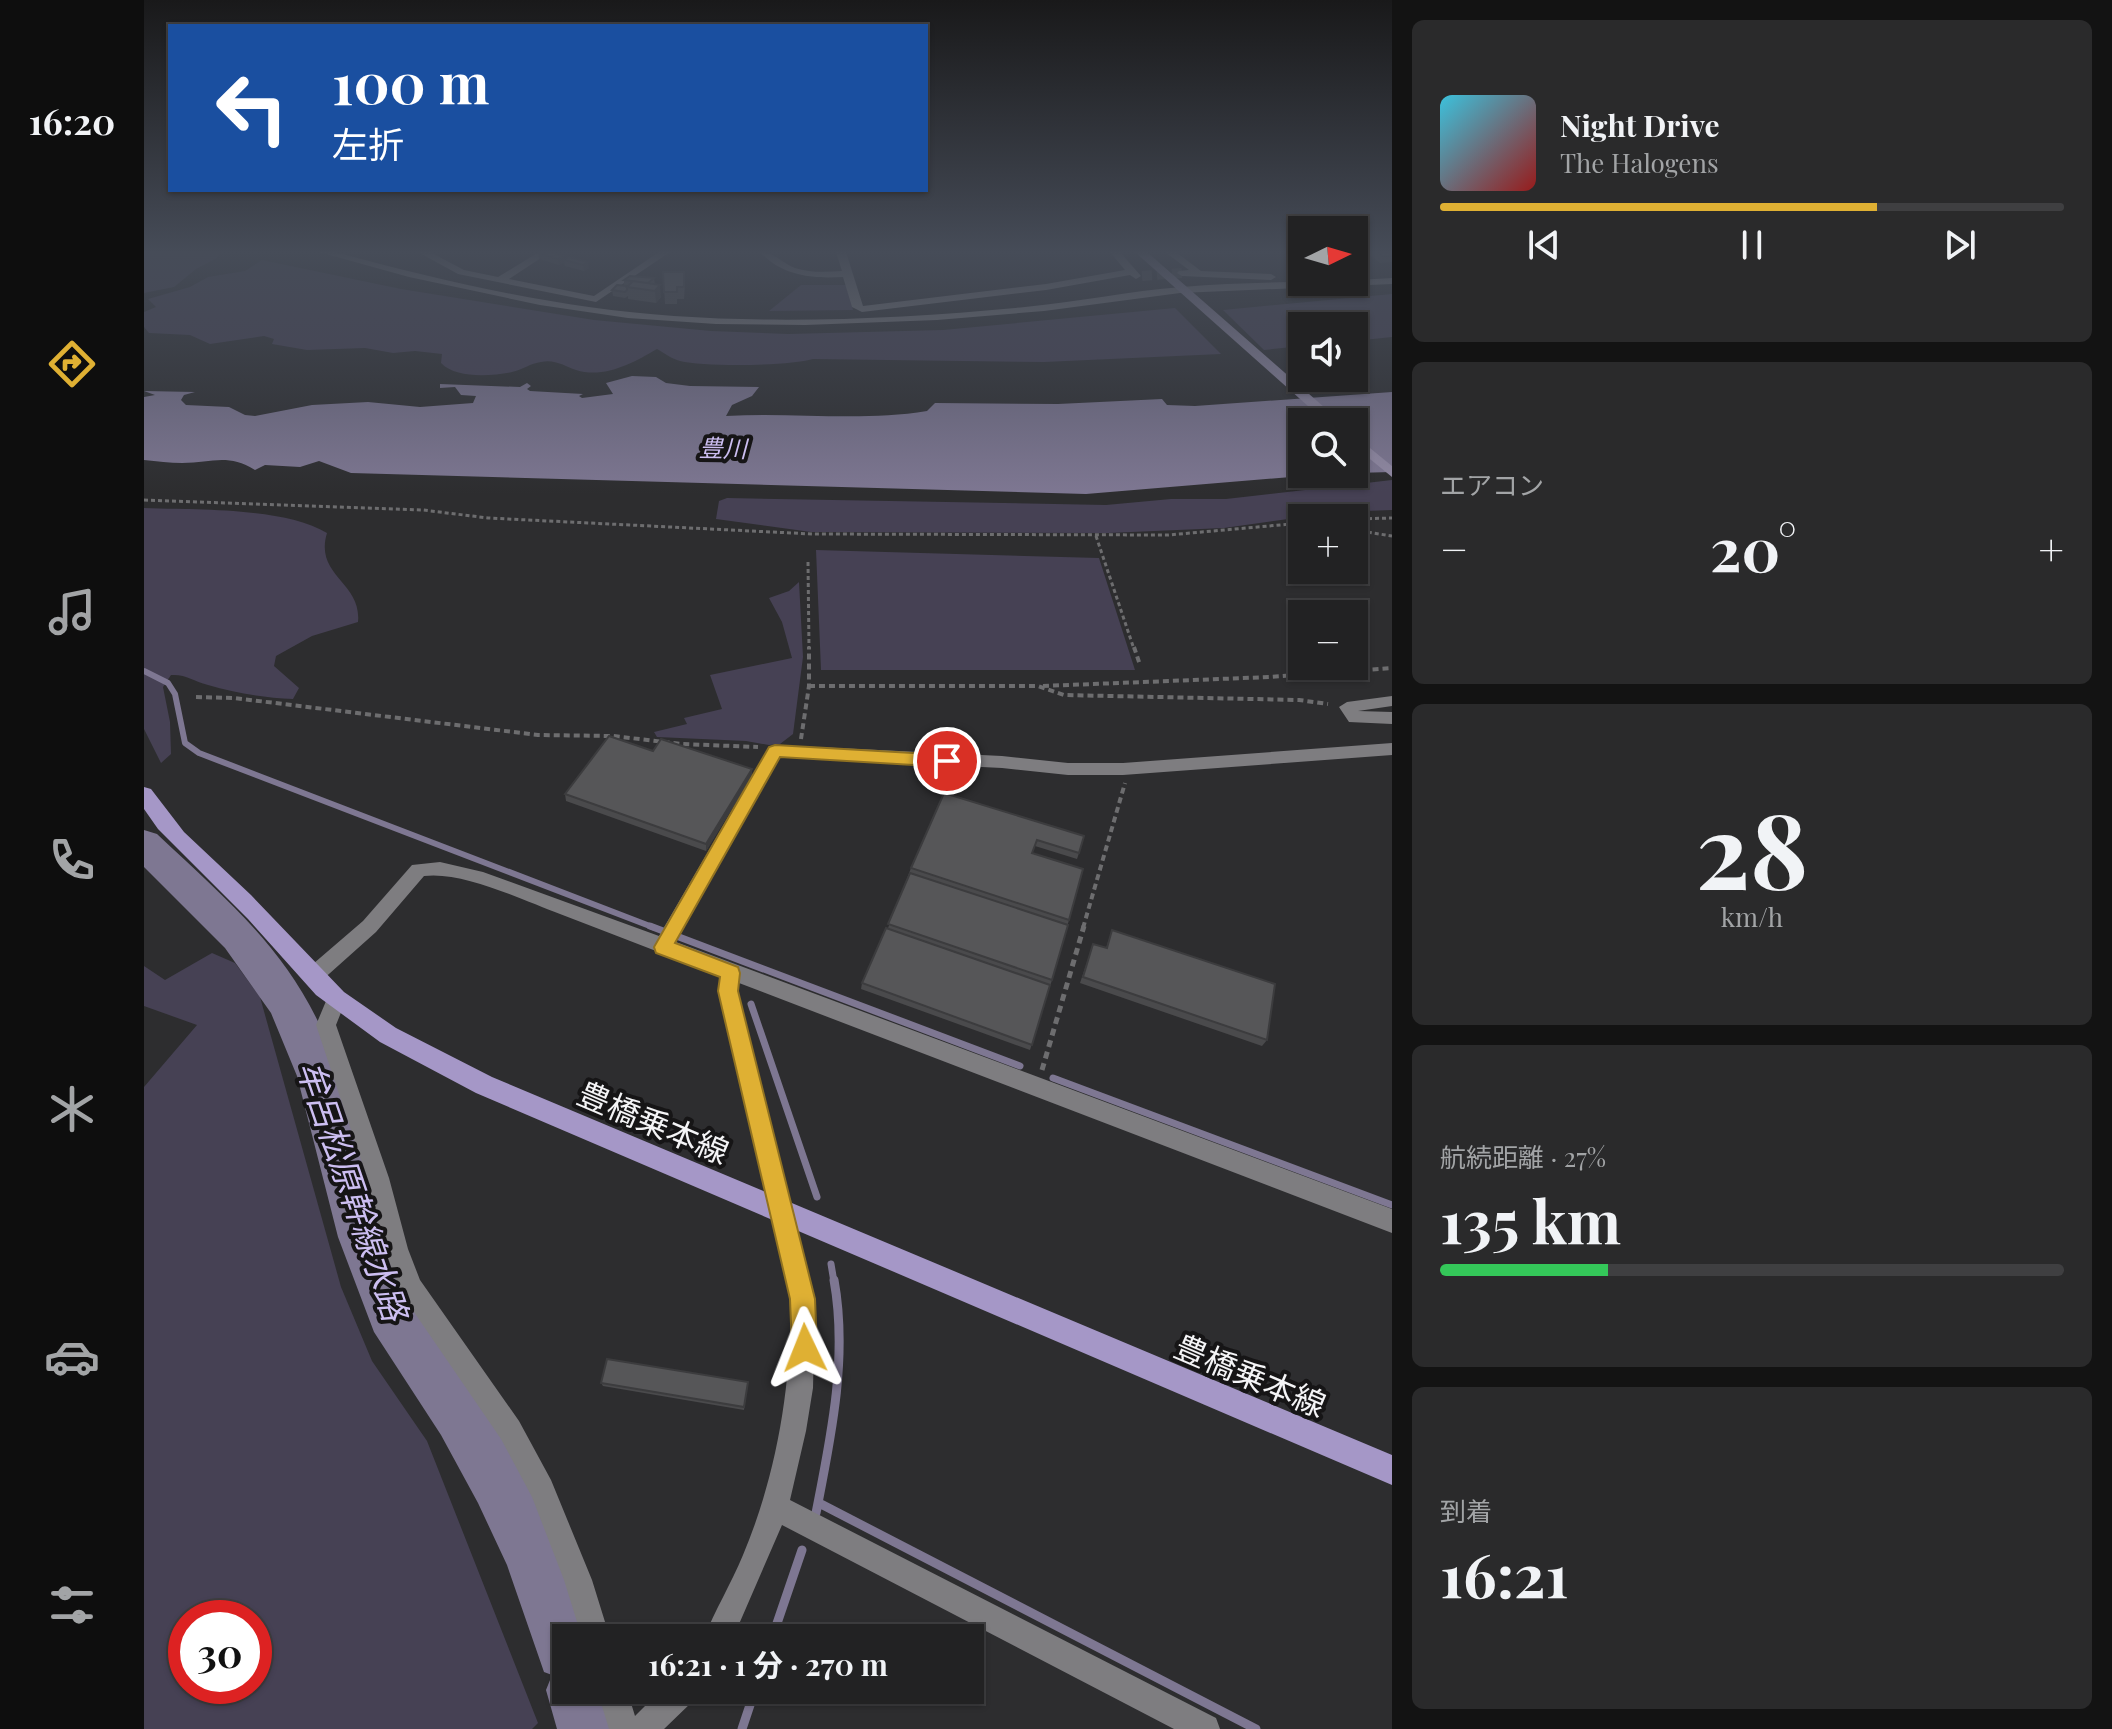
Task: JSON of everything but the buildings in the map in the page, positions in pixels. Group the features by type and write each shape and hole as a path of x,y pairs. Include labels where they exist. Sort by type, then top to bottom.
{"main road":[{"path":"1232,333 1318,408"},
{"path":"1368,452 1392,473"},
{"name":"豊橋乗本線","path":"144,794 196,856 256,913 336,1000 383,1030 484,1085 1392,1470"}],"street":[{"path":"1351,713 1392,701"},
{"path":"1351,713 1392,718"},
{"path":"665,945 775,751 1002,762 1068,769 1123,769 1392,749"},
{"path":"313,976 354,945 418,870 428,866 521,892 665,945 731,973 1038,1085 1392,1221"},
{"path":"726,1624 742,1594 775,1507 794,1438 805,1348 803,1299 779,1211 728,991 731,973"},
{"path":"336,1000 326,1025 378,1178 396,1249 411,1288 510,1430 542,1489 592,1624"},
{"path":"775,1507 1205,1729"},
{"path":"616,1704 624,1729"},
{"path":"643,1729 668,1704"}],"path":[{"path":"144,500 423,510 488,518 812,534 1168,535 1288,524"},
{"path":"1368,519 1392,518"},
{"path":"1368,532 1392,536"},
{"path":"1096,536 1140,665"},
{"path":"799,751 809,686 808,562"},
{"path":"809,686 1038,686 1270,677 1392,668"},
{"path":"1038,686 1064,695 1299,700 1351,713"},
{"path":"196,697 234,698 538,735 635,737 682,744 753,746 775,751"},
{"path":"1038,1085 1126,779 1123,769"}],"shaded area":[{"path":"149,333 1200,333 1221,354 1044,362 813,359 727,365 680,361 657,349 608,371 587,372 546,361 512,372 475,375 448,368 441,363 442,354 415,351 393,353 365,348 307,350 272,344 274,339 264,336 210,344 190,335"},
{"path":"1246,333 1288,333 1288,347 1264,350"},
{"path":"1368,333 1392,333 1392,337 1368,340"},
{"path":"1392,480 1392,510 1368,511 1368,504 1288,504 1288,519 1224,528 1108,533 811,532 716,519 719,501 727,498 1106,505 1171,499 1226,499 1322,488 1368,488 1368,483"},
{"path":"144,508 264,514 288,518 327,533 327,559 353,597 358,622 312,636 276,656 274,666 299,688 293,699 239,693 171,675 163,687 170,722 171,754 161,763 144,729"},
{"path":"816,550 1099,558 1135,670 821,670"},
{"path":"799,582 803,657 793,734 780,744 769,745 657,737 654,732 687,724 684,718 722,709 710,675 792,658 782,622 769,598 789,591"},
{"path":"212,953 235,963 260,997 341,1287 372,1361 427,1441 538,1723 532,1729 144,1729 144,1087 197,1025 144,1006 144,966 165,980"}],"water":[{"name":"豊川","path":"632,376 656,377 666,383 690,386 759,387 752,396 732,405 726,416 877,416 927,411 935,403 1058,404 1162,399 1167,405 1195,406 1392,392 1392,472 1368,473 1368,408 1288,408 1288,477 1086,494 351,473 319,461 300,467 265,465 255,470 228,460 182,463 144,460 144,397 155,395 144,391 195,392 184,395 181,400 186,405 229,407 255,416 312,405 368,402 420,407 473,403 476,396 461,395 455,387 440,388 440,384 520,387 527,383 531,386 527,389 530,391 583,394 579,396 582,398 613,394 606,383"}],"waterway":[{"path":"144,671 168,683 175,694 185,743 199,753 655,928"},
{"name":"牟呂松原幹線水路","path":"144,844 239,936 286,1000 319,1076 363,1237 392,1314 484,1456 525,1537 558,1624"},
{"path":"650,926 1020,1066"},
{"path":"751,1004 817,1197"},
{"path":"1053,1078 1392,1205"},
{"path":"831,1264 834,1282"},
{"path":"816,1513 836,1397 839,1338 834,1280"},
{"path":"819,1503 1256,1729"},
{"path":"777,1624 802,1550"},
{"name":"牟呂松原幹線水路","path":"581,1704 589,1729"},
{"path":"742,1729 750,1704"}],"route":[{"path":"805,1348 803,1299 779,1211 728,991 731,973 663,947 770,765 775,751 947,761"}]}
